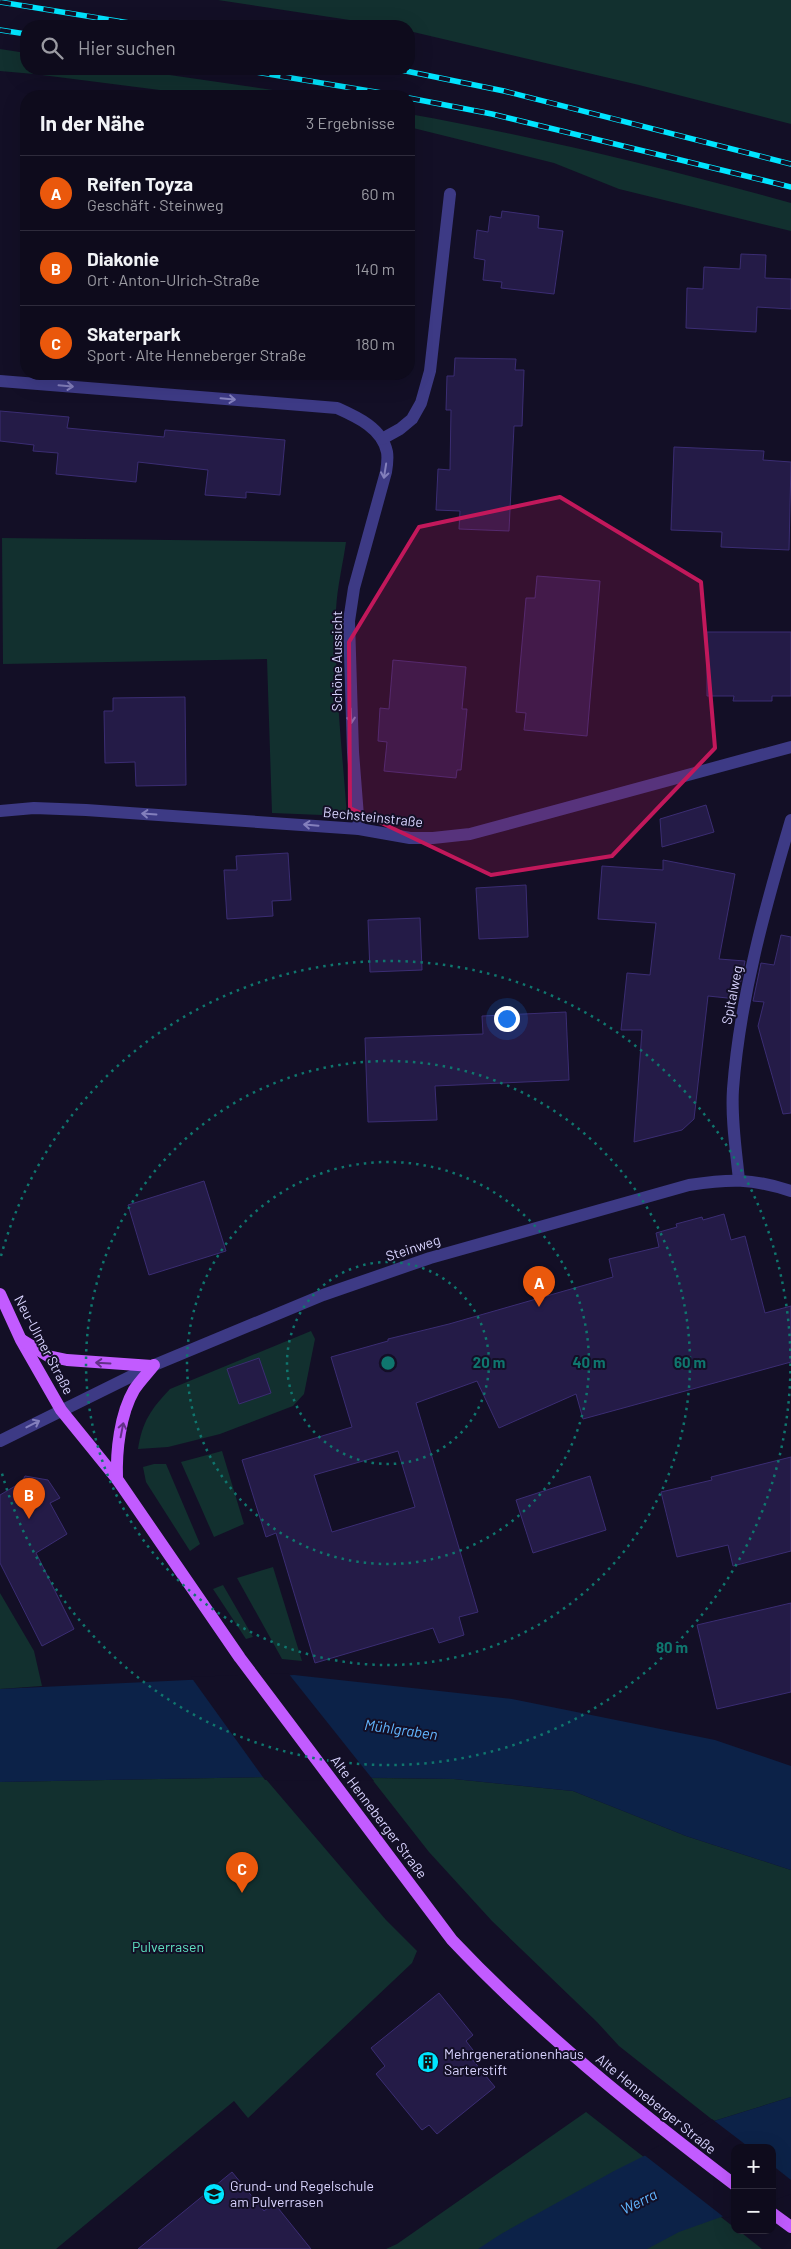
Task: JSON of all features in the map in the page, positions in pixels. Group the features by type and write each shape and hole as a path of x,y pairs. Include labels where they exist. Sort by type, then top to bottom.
{"main road":[{"name":"Neu-Ulmer Straße","path":"0,1294 21,1340 61,1410"},
{"path":"21,1340 48,1356 67,1360 153,1366"},
{"path":"117,1478 120,1435 127,1405 135,1389 153,1366"},
{"name":"Alte Henneberger Straße","path":"61,1410 117,1478 240,1658 452,1940 534,2022 645,2117 731,2182"},
{"path":"776,2216 791,2227"}],"street":[{"path":"0,381 337,408 355,416 370,426 382,439 400,429 412,419 421,403 431,364 450,194"},
{"name":"Schöne Aussicht","path":"359,829 352,743 349,621 354,588 386,472 387,452 382,439"},
{"name":"Bechsteinstraße","path":"0,811 34,808 86,810 359,829 410,838 433,838 470,834 791,747"},
{"name":"Spitalweg","path":"739,1180 733,1090 742,1021 757,943 791,820"},
{"name":"Steinweg","path":"0,1441 153,1366 323,1295 430,1258 689,1185 721,1180 739,1180 769,1184 791,1191"}],"highlighted area":[{"path":"560,497 701,582 715,748 612,856 491,875 350,808 349,642 419,527"}],"green space":[{"path":"218,0 791,0 791,124 639,85 415,32 415,20 350,20"},
{"path":"0,49 20,52 20,73 0,71"},
{"path":"42,75 169,75 273,90 160,90"},
{"path":"415,115 601,154 791,203 791,231 619,189 554,163 415,128"},
{"path":"2,538 346,542 337,601 336,662 347,816 272,813 267,659 3,664"},
{"path":"311,1331 315,1339 304,1394 293,1406 220,1434 168,1447 138,1449 148,1416 170,1389"},
{"path":"222,1451 244,1524 214,1537 181,1462"},
{"path":"154,1464 166,1464 200,1544 190,1551 146,1482 143,1467"},
{"path":"273,1567 302,1661 282,1659 237,1578"},
{"path":"223,1585 253,1637 246,1639 213,1589"},
{"path":"0,1593 34,1651 42,1686 0,1689"},
{"name":"Pulverrasen","path":"264,1777 386,1920 417,1951 412,1963 248,2118 234,2101 56,2249 0,2249 0,1782"},
{"path":"371,1778 454,1779 573,1791 686,1836 791,1870 791,2097 714,2121 619,2046 597,2022 492,1921 429,1852"},
{"path":"586,2112 731,2225 731,2234 743,2234 762,2249 386,2249 397,2244"}],"water":[{"name":"Mühlgraben","path":"294,1675 512,1699 715,1740 791,1766 791,1870 686,1836 573,1791 454,1779 391,1778 264,1777 0,1782 0,1689"},
{"name":"Werra","path":"791,2097 791,2191 776,2197 776,2144 731,2144 731,2213 679,2232 647,2249 478,2249 501,2234 614,2171 714,2121"}],"pier":[{"path":"288,1673 374,1781 265,1780 191,1677"},
{"path":"712,2119 745,2144 731,2144 731,2216 725,2218 643,2154"},
{"path":"776,2168 791,2180 791,2194 776,2200"}],"building":[{"path":"502,211 539,216 538,228 563,231 554,294 501,288 502,282 483,280 485,260 474,258 477,230 488,232 490,216 501,218"},
{"path":"741,254 766,255 765,278 791,279 791,309 757,307 756,332 686,328 687,288 703,289 704,267 740,269"},
{"path":"455,358 516,359 515,370 524,370 522,426 514,426 509,531 459,529 460,511 436,510 438,469 450,470 451,410 446,410 447,376 454,376"},
{"path":"0,411 69,417 67,428 164,437 165,430 285,440 280,495 246,492 246,498 205,495 208,470 138,462 136,482 56,474 58,453 33,451 34,445 0,441"},
{"path":"674,447 764,451 763,460 791,462 789,550 721,547 722,532 671,530"},
{"path":"537,576 600,581 587,736 524,730 526,713 516,712 526,598 535,598"},
{"path":"707,632 791,632 791,696 772,696 772,701 733,701 734,696 707,696"},
{"path":"393,660 466,667 462,709 467,709 461,770 457,770 456,778 384,771 387,742 378,741 380,708 389,709"},
{"path":"185,697 186,785 136,786 135,762 105,763 104,711 113,711 113,698"},
{"path":"706,805 714,832 662,847 660,819"},
{"path":"288,853 291,900 272,901 273,916 227,919 224,870 237,870 236,856"},
{"path":"663,860 735,874 719,959 745,961 737,999 708,996 694,1119 682,1130 634,1142 642,1030 621,1030 627,973 650,975 656,923 598,919 602,866 663,870"},
{"path":"526,885 528,937 479,939 476,888"},
{"path":"420,918 422,970 370,972 368,920"},
{"path":"781,935 791,937 791,1113 783,1114 758,1026 764,1002 753,1001 761,963 774,965"},
{"path":"566,1012 569,1080 435,1086 437,1120 368,1122 365,1038 483,1034 482,1016"},
{"path":"204,1181 226,1251 149,1275 128,1205"},
{"path":"724,1214 731,1240 745,1236 765,1313 791,1306 791,1362 583,1419 576,1394 499,1428 477,1381 416,1403 478,1612 459,1617 464,1635 439,1643 433,1628 315,1663 276,1533 266,1537 242,1460 352,1427 331,1357 388,1341 388,1339 449,1324 613,1277 609,1259 659,1247 656,1233 677,1227 676,1224 702,1217 703,1220","holes":["398,1451 415,1507 332,1532 314,1475"]},
{"path":"259,1358 271,1393 239,1404 227,1369"},
{"path":"791,1457 791,1551 733,1566 728,1545 677,1557 661,1492 712,1480 711,1477"},
{"path":"25,1476 48,1480 60,1498 50,1503 67,1534 36,1553 74,1629 42,1646 0,1563 0,1495 22,1482"},
{"path":"590,1476 606,1530 533,1553 516,1500"},
{"path":"791,1603 791,1692 717,1709 697,1625"},
{"name":"Mehrgenerationenhaus Sarterstift","path":"439,1993 473,2035 466,2041 476,2054 471,2058 495,2087 437,2134 429,2125 422,2130 376,2074 385,2066 371,2048"},
{"path":"232,2172 264,2211 274,2203 311,2249 138,2249"}],"railway":[{"path":"0,2 111,20"},
{"path":"0,30 20,33"},
{"path":"415,73 504,91 791,164"},
{"path":"273,75 364,90"},
{"path":"415,99 492,114 791,187"}],"place":[{"name":"Reifen Toyza","path":"539,1307"},
{"name":"Diakonie","path":"29,1519"},
{"name":"Skaterpark","path":"242,1893"},
{"name":"Mehrgenerationenhaus Sarterstift","path":"428,2062"},
{"name":"Grund- und Regelschule am Pulverrasen","path":"214,2194"}]}
